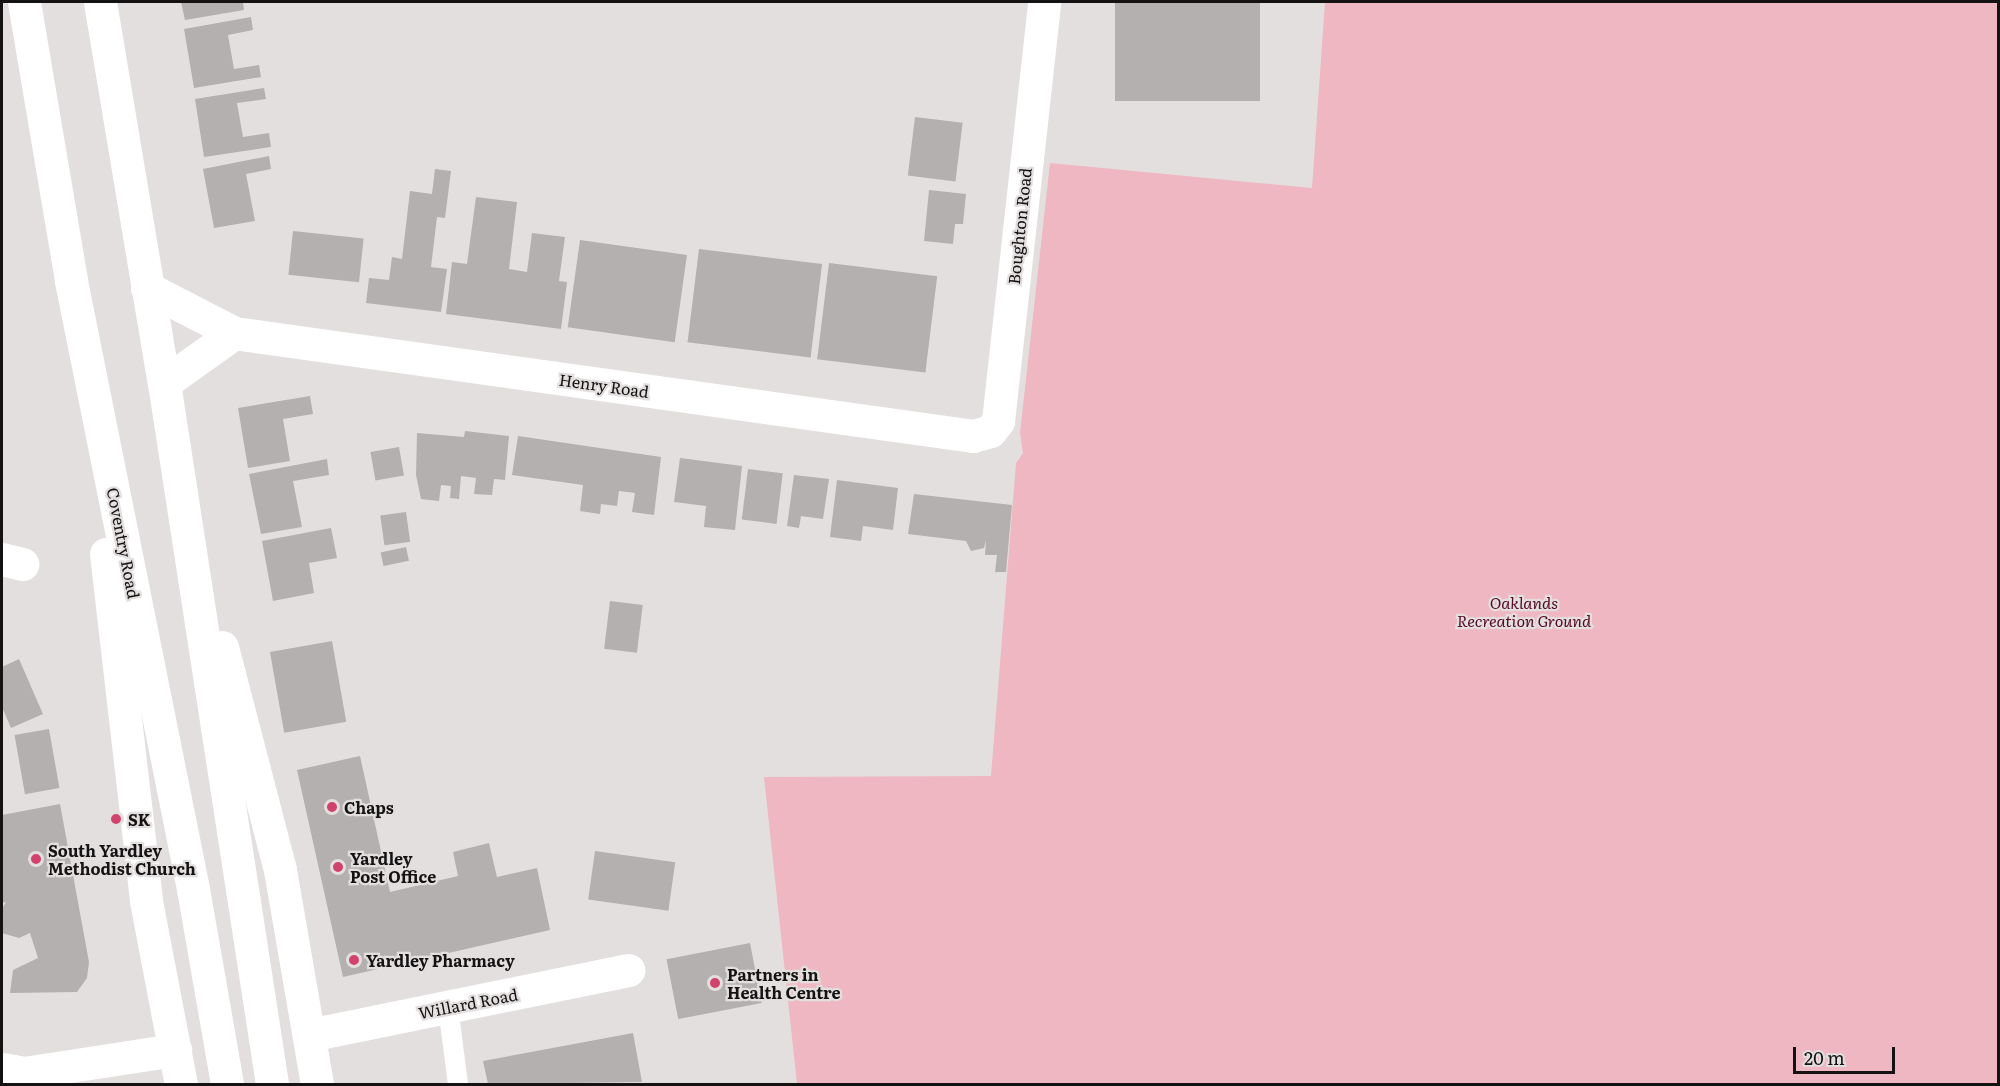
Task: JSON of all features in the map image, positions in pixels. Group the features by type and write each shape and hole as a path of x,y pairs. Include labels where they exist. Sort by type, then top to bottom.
{"main road":[{"name":"Coventry Road","path":"24,2 80,326 191,877 227,1084"},
{"path":"100,2 164,383 272,1084"},
{"name":"Boughton Road","path":"974,436 990,431 998,421 1044,2"},
{"name":"Henry Road","path":"147,288 234,333 974,436"},
{"path":"80,326 146,901 181,1084"},
{"path":"164,383 234,333"},
{"path":"177,471 280,870 317,1084"},
{"name":"Willard Road","path":"309,1035 628,970"},
{"path":"2,1068 47,1077 175,1050"}],"lane":[{"path":"448,1007 458,1084"}],"green space":[{"name":"Oaklands Recreation Ground","path":"1325,2 1998,2 1998,1084 797,1084 764,777 991,776 1016,463 1023,453 1020,433 1050,163 1312,188"}],"building":[{"path":"181,2 243,2 244,10 185,20"},
{"path":"1115,2 1260,2 1260,101 1115,101"},
{"path":"251,17 253,30 228,35 234,69 259,65 261,77 194,88 184,29"},
{"path":"264,88 266,99 237,103 243,137 269,133 271,147 204,157 195,99"},
{"path":"915,117 963,123 955,181 908,176"},
{"path":"269,156 271,169 246,174 255,221 214,228 203,169"},
{"path":"435,169 451,171 445,218 437,217 431,267 447,269 441,312 366,303 369,278 389,280 392,257 402,259 410,191 432,194"},
{"path":"929,190 966,194 963,224 955,224 953,244 924,241"},
{"path":"476,197 517,202 509,269 527,272 532,233 565,237 559,281 567,282 561,329 446,314 452,262 467,264"},
{"path":"293,231 364,238 359,282 288,275"},
{"path":"580,240 687,255 675,342 568,327"},
{"path":"699,249 822,264 811,357 688,342"},
{"path":"829,263 937,276 925,373 817,359"},
{"path":"310,396 313,414 283,419 290,461 248,468 238,408"},
{"path":"465,431 509,436 505,480 494,479 492,495 474,494 476,478 461,476 459,499 450,498 451,486 441,485 439,501 421,499 416,475 417,433 464,437"},
{"path":"518,436 661,457 654,515 632,512 635,493 619,491 617,506 601,504 600,514 580,511 583,485 512,475"},
{"path":"399,447 404,476 375,481 370,452"},
{"path":"680,458 742,466 735,530 704,527 706,506 674,502"},
{"path":"327,459 329,475 293,481 302,527 261,534 249,474"},
{"path":"748,469 783,473 777,524 742,520"},
{"path":"794,475 829,479 823,519 801,516 799,528 787,526"},
{"path":"837,480 898,488 893,530 863,526 861,541 830,537"},
{"path":"914,494 1012,505 1006,572 995,572 997,555 985,555 986,540 984,548 971,551 966,541 908,534"},
{"path":"406,512 410,542 384,545 380,516"},
{"path":"331,528 337,558 309,563 314,593 273,601 262,541"},
{"path":"406,547 409,561 383,566 381,552"},
{"path":"610,601 643,605 637,653 604,649"},
{"path":"332,641 346,722 284,733 270,652"},
{"path":"19,659 43,714 11,728 2,707 2,667"},
{"path":"49,729 59,788 25,794 15,735"},
{"path":"360,756 390,892 458,876 453,852 489,843 497,877 537,868 550,930 343,977 297,770"},
{"name":"South Yardley Methodist Church","path":"60,804 89,962 87,978 77,992 10,993 13,970 38,958 30,933 19,938 2,933 2,909 6,902 2,903 2,815"},
{"path":"595,851 675,862 668,911 588,900"},
{"name":"Partners in Health Centre","path":"750,943 762,1003 678,1019 667,959"},
{"path":"633,1033 642,1082 488,1084 483,1061"}],"place":[{"name":"Chaps","path":"332,807"},
{"name":"SK","path":"116,819"},
{"name":"South Yardley Methodist Church","path":"36,859"},
{"name":"Yardley Post Office","path":"338,867"},
{"name":"Yardley Pharmacy","path":"354,960"},
{"name":"Partners in Health Centre","path":"715,983"}]}
